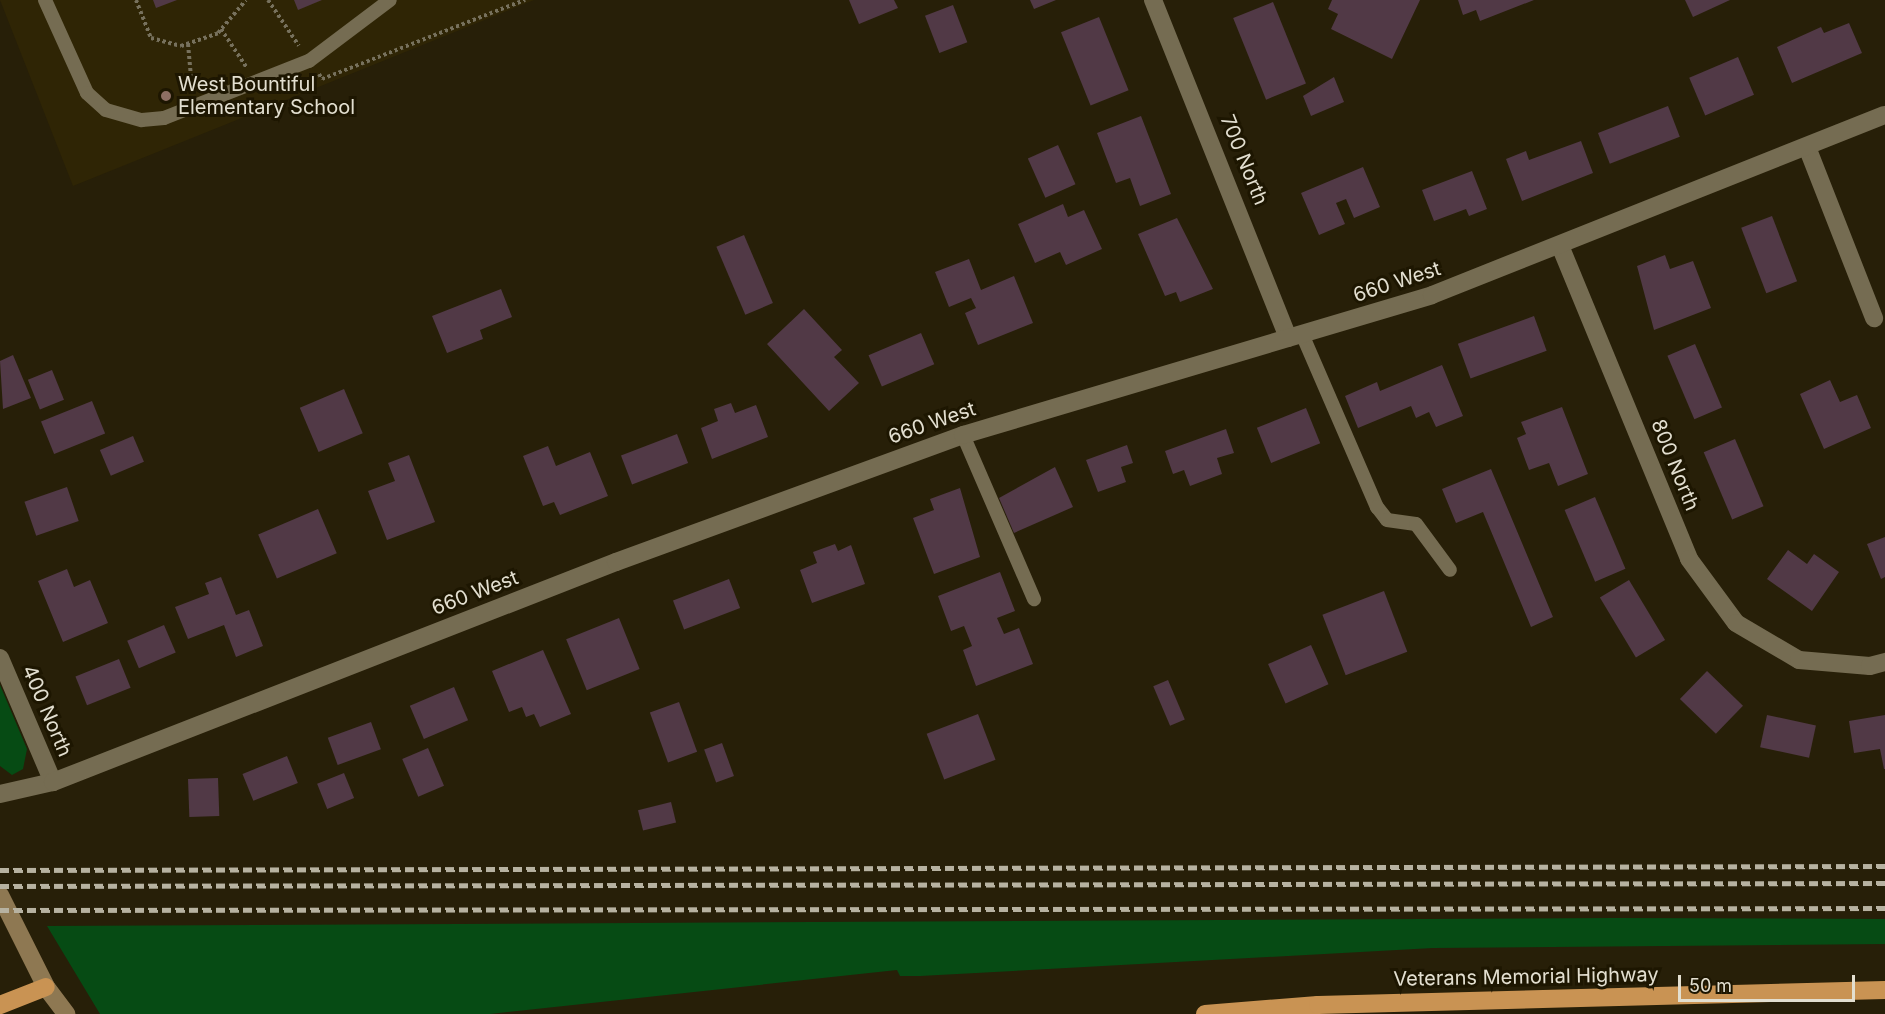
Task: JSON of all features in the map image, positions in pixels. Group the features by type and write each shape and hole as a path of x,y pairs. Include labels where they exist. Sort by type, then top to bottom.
{"highway":[{"path":"0,1005 46,987"},
{"name":"Veterans Memorial Highway","path":"1205,1014 1318,1005 1885,990"}],"street":[{"name":"700 North","path":"1153,0 1277,299 1295,336"},
{"name":"660 West","path":"0,794 53,782 627,558 963,435 1295,336 1561,248 1885,115"},
{"path":"1808,147 1874,318"},
{"name":"800 North","path":"1561,248 1689,559 1736,623 1799,660 1870,666 1885,662"},
{"name":"400 North","path":"0,658 53,782"},
{"path":"0,895 46,987 66,1014"},
{"path":"46,987 52,1014"}],"lane":[{"path":"45,0 78,79 106,110 130,119 155,120 309,61 390,0"},
{"path":"1295,336 1377,507 1387,520 1416,524 1450,570"},
{"path":"963,435 1034,599"}],"path":[{"path":"136,0 151,38 188,44 221,29 246,0"},
{"path":"268,0 322,79 525,0"},
{"path":"221,29 235,42 254,83"},
{"path":"188,44 189,77 198,105"}],"shaded area":[{"name":"West Bountiful Elementary School","path":"0,0 534,0 73,186"}],"green space":[{"path":"0,685 27,749 23,769 12,775 0,766"},
{"path":"1614,918 1885,919 1885,944 1433,948 920,976 900,976 897,970 490,1014 100,1014 47,926"}],"building":[{"path":"153,0 177,0 156,8"},
{"path":"294,0 322,0 298,10"},
{"path":"849,0 894,0 898,8 859,24"},
{"path":"1030,0 1056,0 1034,9"},
{"path":"1332,0 1420,0 1392,59 1331,29 1338,14 1328,9"},
{"path":"1458,0 1534,0 1480,21 1476,10 1463,15"},
{"path":"1685,0 1730,0 1693,17"},
{"path":"1273,2 1306,84 1266,100 1233,18"},
{"path":"953,5 967,42 939,53 925,16"},
{"path":"1099,17 1129,90 1091,106 1061,32"},
{"path":"1849,23 1862,53 1792,83 1777,47 1821,27 1824,33"},
{"path":"1738,57 1754,95 1705,115 1689,78"},
{"path":"1334,77 1344,102 1311,116 1303,96"},
{"path":"1668,106 1680,137 1610,164 1598,133"},
{"path":"1141,116 1171,194 1140,206 1130,178 1116,183 1097,133"},
{"path":"1581,141 1593,173 1522,201 1506,159 1526,151 1529,160"},
{"path":"1058,145 1075,184 1045,198 1028,158"},
{"path":"1363,167 1380,207 1354,218 1346,199 1336,203 1345,224 1319,235 1301,193"},
{"path":"1472,171 1487,209 1469,216 1466,209 1434,221 1422,190"},
{"path":"1063,204 1068,217 1084,210 1102,249 1066,265 1060,252 1035,263 1018,224"},
{"path":"1772,216 1797,281 1766,293 1741,228"},
{"path":"1177,218 1213,289 1180,302 1176,292 1165,296 1138,234"},
{"path":"744,235 773,303 745,315 716,247"},
{"path":"1665,255 1670,269 1693,261 1711,308 1654,330 1637,266"},
{"path":"969,259 981,290 1014,276 1033,323 978,345 965,313 976,308 971,298 949,307 935,272"},
{"path":"501,289 512,317 480,330 483,339 447,353 432,316"},
{"path":"804,309 842,350 834,357 859,383 829,411 767,344"},
{"path":"1534,316 1547,351 1471,378 1458,344"},
{"path":"921,333 934,364 882,387 869,355"},
{"path":"1695,344 1722,408 1694,419 1667,356"},
{"path":"13,355 31,398 3,409 0,361"},
{"path":"1442,365 1463,416 1436,427 1429,412 1416,418 1411,406 1358,428 1345,396 1377,382 1380,391"},
{"path":"52,370 64,400 40,409 28,380"},
{"path":"1830,380 1840,402 1857,395 1871,428 1824,449 1800,394"},
{"path":"344,389 363,433 319,452 300,408"},
{"path":"92,401 105,433 54,454 41,422"},
{"path":"731,403 735,413 756,405 768,437 712,459 701,428 718,421 714,409"},
{"path":"1562,407 1588,474 1558,486 1549,463 1529,470 1517,438 1526,434 1521,422"},
{"path":"1306,408 1320,443 1271,463 1257,428"},
{"path":"1226,429 1234,453 1217,458 1222,474 1190,486 1184,470 1173,474 1165,451"},
{"path":"677,434 688,463 632,484 621,456"},
{"path":"133,436 144,462 111,476 100,450"},
{"path":"1735,439 1764,506 1732,519 1704,452"},
{"path":"1127,445 1133,463 1121,467 1126,482 1098,492 1086,460"},
{"path":"548,446 556,466 590,452 608,496 560,515 554,502 543,506 523,456"},
{"path":"409,455 435,522 387,540 368,491 395,481 388,463"},
{"path":"1055,467 1073,507 1014,533 999,498"},
{"path":"1491,469 1553,617 1531,627 1483,512 1456,523 1442,489"},
{"path":"67,487 79,521 36,536 24,502"},
{"path":"960,488 980,557 934,574 913,518 934,510 930,499"},
{"path":"1595,497 1625,569 1595,582 1565,510"},
{"path":"318,509 337,553 277,579 258,534"},
{"path":"1885,537 1885,577 1881,579 1867,544"},
{"path":"835,544 838,551 851,545 865,584 812,603 800,570 817,563 813,552"},
{"path":"1788,550 1807,564 1814,554 1839,572 1812,611 1767,579"},
{"path":"67,569 74,587 90,580 108,623 63,642 38,581"},
{"path":"1000,572 1015,611 997,618 1004,634 1019,628 1033,664 976,686 963,650 972,646 964,626 951,631 938,596"},
{"path":"221,577 236,615 249,610 263,646 236,657 224,625 188,639 175,607 209,594 205,583"},
{"path":"729,579 740,608 684,629 673,601"},
{"path":"1629,580 1665,640 1636,658 1600,598"},
{"path":"1384,591 1407,652 1346,675 1322,615"},
{"path":"619,618 640,669 587,690 566,639"},
{"path":"164,625 176,653 139,668 127,641"},
{"path":"1311,645 1328,684 1286,703 1268,664"},
{"path":"543,650 571,714 540,727 534,714 526,717 522,707 509,712 492,671"},
{"path":"119,659 131,688 87,705 75,677"},
{"path":"1707,671 1743,706 1716,734 1680,699"},
{"path":"1168,680 1185,720 1170,726 1153,686"},
{"path":"454,687 468,720 424,739 410,706"},
{"path":"679,702 697,752 668,762 650,713"},
{"path":"978,714 996,760 944,779 927,734"},
{"path":"1767,715 1816,725 1809,758 1760,747"},
{"path":"1885,715 1884,769 1880,749 1854,753 1849,721"},
{"path":"371,722 381,749 338,765 328,738"},
{"path":"722,743 734,776 716,782 704,749"},
{"path":"428,748 444,786 418,797 402,759"},
{"path":"287,756 298,783 253,801 242,774"},
{"path":"344,773 354,798 327,809 317,784"},
{"path":"218,778 219,816 189,817 188,779"},
{"path":"671,802 676,822 643,831 638,810"}],"railway":[{"path":"0,870 1885,866"},
{"path":"0,886 1885,883"},
{"path":"0,910 1885,908"}],"place":[{"name":"West Bountiful Elementary School","path":"166,96"}]}
